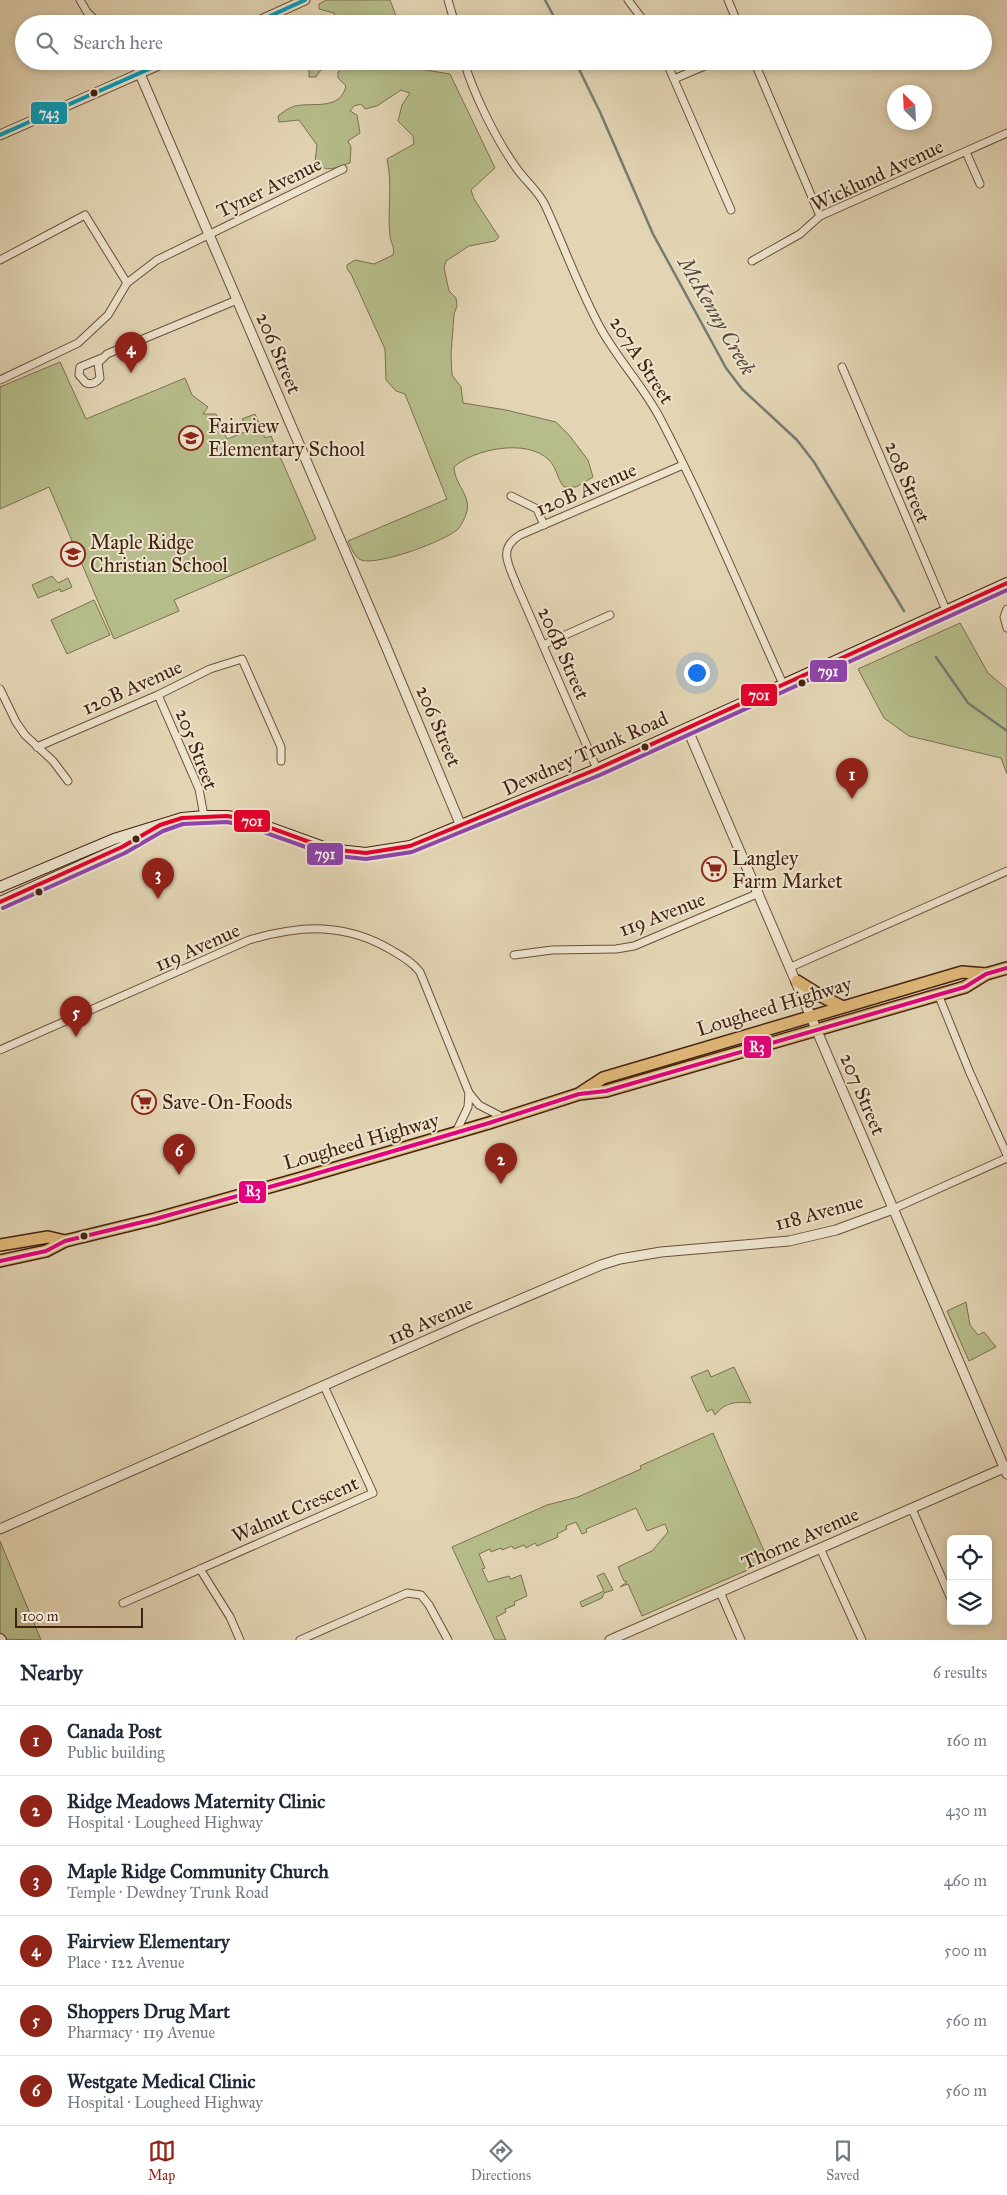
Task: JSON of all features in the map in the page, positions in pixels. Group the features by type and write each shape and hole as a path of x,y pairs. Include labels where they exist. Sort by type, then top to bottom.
{"highway":[{"name":"Lougheed Highway","path":"0,1261 46,1251 64,1240 155,1219 504,1118 579,1094 606,1092 964,986 986,974 1007,968"},
{"name":"Lougheed Highway","path":"579,1094 603,1078 841,1006 962,972 986,974"},
{"path":"797,981 841,1006"},
{"name":"Lougheed Highway","path":"0,1245 48,1237 64,1240"}],"main road":[{"name":"Dewdney Trunk Road","path":"0,887 114,838 182,818 227,816 249,820 329,849 366,853 410,846 597,769 1007,583"},
{"name":"Dewdney Trunk Road","path":"0,902 122,847 160,824"}],"street":[{"path":"80,0 90,15"},
{"path":"272,15 305,0"},
{"path":"448,0 452,15"},
{"path":"628,0 639,15"},
{"path":"728,0 734,15"},
{"name":"206 Street","path":"138,70 385,644 461,826"},
{"path":"0,135 149,70"},
{"name":"207A Street","path":"467,70 505,152 517,170 542,198 581,288 601,328 618,357 652,405 683,465 783,684"},
{"path":"670,70 731,210"},
{"path":"674,79 695,70"},
{"path":"758,70 820,216"},
{"name":"Wicklund Avenue","path":"752,261 800,234 820,216 1007,134"},
{"name":"Wicklund Avenue","path":"966,152 980,184"},
{"name":"Tyner Avenue","path":"127,283 157,260 343,169"},
{"path":"0,260 85,215 127,283 108,315 78,344 0,380"},
{"path":"102,358 237,300"},
{"name":"208 Street","path":"842,366 946,610"},
{"name":"120B Avenue","path":"507,548 514,539 683,465"},
{"path":"511,496 537,509 544,525"},
{"name":"206B Street","path":"507,548 508,562 597,769"},
{"path":"1007,609 1004,617 1007,628"},
{"path":"543,645 610,615"},
{"name":"120B Avenue","path":"37,747 158,695 210,669 242,659 281,746 281,761"},
{"path":"0,689 16,722 25,735 53,761 68,781"},
{"name":"205 Street","path":"158,695 199,789 204,816"},
{"name":"207 Street","path":"687,728 1006,1471"},
{"path":"791,967 1007,871"},
{"name":"119 Avenue","path":"514,955 552,950 616,949 634,946 759,893"},
{"name":"119 Avenue","path":"0,1050 229,949 264,936 314,929 342,930 379,943 412,962 420,972 469,1093"},
{"path":"893,1209 1007,1157 938,994"},
{"path":"469,1093 479,1105 504,1118"},
{"path":"456,1132 468,1107 469,1093"},
{"name":"118 Avenue","path":"0,1529 550,1286 620,1259 661,1252 789,1241 836,1230 893,1209"},
{"name":"Walnut Crescent","path":"123,1603 373,1493 324,1386"},
{"name":"Thorne Avenue","path":"610,1640 622,1638 820,1548 1006,1471"},
{"path":"912,1509 947,1590"},
{"path":"820,1548 862,1640"},
{"path":"200,1569 230,1617 240,1640"},
{"path":"720,1592 741,1640"},
{"path":"300,1640 320,1635 407,1593 420,1595 429,1605 448,1640"}],"green space":[{"path":"326,0 390,0 396,15 334,15 334,13 319,9 319,4"},
{"path":"309,70 321,70 316,77 309,77"},
{"path":"341,70 426,70 450,74 495,168 471,190 474,199 499,237 495,241 469,246 446,261 444,268 449,291 456,298 457,306 454,314 451,355 452,375 461,387 463,403 506,410 556,422 569,435 588,460 593,477 576,487 564,487 549,460 539,453 528,449 501,448 474,455 454,467 467,502 466,514 459,528 441,539 412,551 369,561 361,560 357,557 348,541 447,499 405,394 396,391 386,380 385,349 347,269 347,265 355,260 374,264 393,255 394,250 390,239 389,226 390,179 387,159 414,144 413,136 398,121 402,105 410,93 401,90 377,106 365,109 361,104 354,106 350,111 357,115 360,133 348,141 351,147 350,163 328,169 319,166 315,162 317,145 299,120 279,122 278,116 295,106 325,104 338,99 343,94 346,86 338,78 338,72"},
{"path":"60,362 86,419 185,378 192,395 208,407 203,414 216,414 227,439 245,432 243,427 245,425 242,419 255,414 265,438 271,436 316,539 174,600 179,611 114,639 49,487 0,509 0,387"},
{"path":"52,576 58,583 68,578 72,587 61,592 60,589 38,598 32,585"},
{"path":"94,600 110,635 67,654 51,620"},
{"path":"960,623 988,673 1007,689 1007,774 1001,758 909,736 884,718 858,669"},
{"path":"966,1302 970,1325 978,1335 984,1332 996,1347 969,1361 947,1311"},
{"path":"734,1367 751,1403 740,1402 726,1405 715,1415 712,1409 707,1412 691,1377 708,1370 711,1377"},
{"path":"713,1433 767,1558 771,1557 773,1559 642,1616 628,1584 620,1587 627,1582 624,1581 618,1567 652,1551 668,1532 665,1524 647,1531 636,1508 586,1529 587,1532 582,1534 576,1522 566,1526 567,1529 557,1534 558,1537 537,1546 535,1543 526,1548 524,1545 514,1549 512,1546 502,1550 501,1548 491,1552 490,1549 479,1554 485,1568 482,1569 488,1582 509,1576 511,1579 521,1575 527,1596 514,1602 515,1605 505,1609 506,1612 496,1617 506,1640 495,1640 452,1547 547,1505 578,1497 641,1469 640,1466"},
{"path":"0,1541 41,1640 0,1639"},
{"path":"604,1573 613,1590 604,1593 602,1598 582,1607 580,1602 604,1591 597,1576"}],"waterway":[{"name":"McKenny Creek","path":"545,0 553,15"},
{"name":"McKenny Creek","path":"579,70 600,112 653,234 726,368 742,389 797,440 814,462 904,611"},
{"name":"McKenny Creek","path":"936,657 968,703 1007,731"}],"transit line":[{"name":"743","path":"272,15 305,0"},
{"name":"743","path":"0,135 147,70"},
{"name":"701","path":"0,902 122,847 160,825 182,818 227,816 249,820 329,849 366,853 410,846 597,769 1007,583"},
{"name":"791","path":"3,908 125,853 163,831 183,824 227,822 247,826 328,855 366,859 412,852 600,775 1007,590"},
{"name":"R3","path":"0,1261 46,1251 65,1241 155,1219 298,1179 489,1123 579,1094 606,1091 965,987 986,974 1007,968"}],"place":[{"name":"Fairview Elementary","path":"131,373"},
{"name":"Fairview Elementary School","path":"191,438"},
{"name":"Maple Ridge Christian School","path":"73,554"},
{"name":"Canada Post","path":"852,799"},
{"name":"Langley Farm Market","path":"714,869"},
{"name":"Maple Ridge Community Church","path":"158,899"},
{"name":"Shoppers Drug Mart","path":"76,1037"},
{"name":"Save-On-Foods","path":"144,1102"},
{"name":"Westgate Medical Clinic","path":"179,1175"},
{"name":"Ridge Meadows Maternity Clinic","path":"501,1184"}]}
